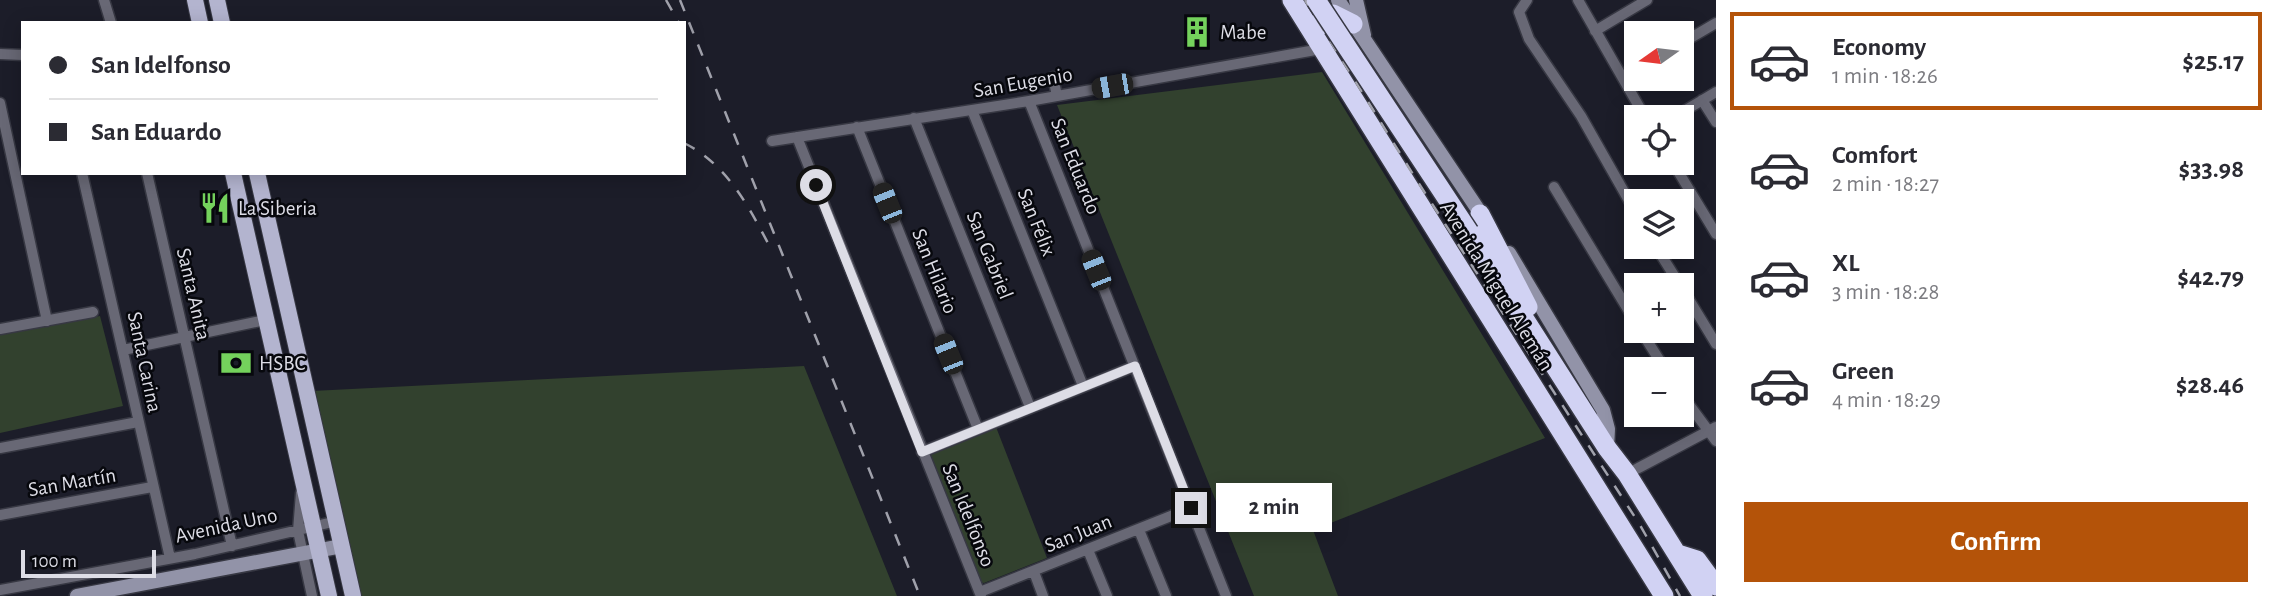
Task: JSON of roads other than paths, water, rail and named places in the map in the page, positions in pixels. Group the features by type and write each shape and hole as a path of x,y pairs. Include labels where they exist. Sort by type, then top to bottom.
{"highway":[{"name":"Avenida Miguel Alemán","path":"1292,0 1664,596"},
{"name":"Avenida Miguel Alemán","path":"1316,0 1469,232 1533,336 1706,593"},
{"path":"1321,49 1318,26 1325,17 1337,14 1353,24"},
{"path":"1480,214 1526,304 1533,336"},
{"path":"1505,341 1571,423 1678,596"}],"main road":[{"path":"195,0 200,21"},
{"path":"217,0 222,21"},
{"path":"233,175 303,476 308,554 324,575 329,596"},
{"path":"257,175 353,596"}],"street":[{"path":"104,0 110,21"},
{"name":"Avenida Miguel Alemán","path":"1338,0 1480,214 1511,256 1586,377 1606,418 1607,448"},
{"path":"1356,0 1366,43"},
{"path":"1578,0 1639,105"},
{"path":"1595,31 1647,0"},
{"path":"1525,1 1520,18 1529,39 1581,116 1624,192"},
{"path":"1694,36 1716,23"},
{"name":"San Eugenio","path":"772,141 1029,101 1321,49"},
{"path":"0,54 21,55"},
{"path":"1053,77 1057,96"},
{"path":"1694,105 1716,92"},
{"path":"1702,100 1716,122"},
{"name":"San Eduardo","path":"1029,101 1226,596"},
{"path":"0,103 47,321"},
{"name":"San Félix","path":"972,110 1083,386"},
{"name":"San Gabriel","path":"914,118 1030,407"},
{"name":"San Hilario","path":"857,127 978,429"},
{"name":"San Idelfonso","path":"797,137 980,594"},
{"name":"Santa Carina","path":"82,175 170,558"},
{"name":"Santa Anita","path":"147,175 232,546"},
{"path":"1554,187 1624,303"},
{"path":"1694,198 1716,234"},
{"path":"1694,308 1716,344"},
{"path":"0,329 93,312"},
{"path":"123,350 265,320"},
{"path":"922,452 1135,366"},
{"path":"1694,409 1711,429 1716,441"},
{"path":"0,448 138,422"},
{"path":"1628,474 1711,429"},
{"name":"San Martín","path":"0,515 152,486"},
{"name":"San Juan","path":"980,594 1191,508"},
{"name":"Avenida Uno","path":"0,590 195,554 337,521"},
{"path":"1139,530 1166,596"},
{"name":"Avenida Uno","path":"77,596 308,554 342,545"},
{"path":"1088,550 1107,596"},
{"path":"195,554 199,573"},
{"path":"308,554 313,596"},
{"path":"1034,572 1043,596"}],"railway":[{"path":"666,0 678,21"},
{"path":"680,0 920,596"},
{"path":"1305,0 1414,176 1640,525 1680,596"},
{"path":"686,144 713,163 736,188 771,249"}],"place":[{"name":"Mabe","path":"1197,32"},
{"name":"La Siberia","path":"215,208"},
{"name":"HSBC","path":"236,363"}]}
